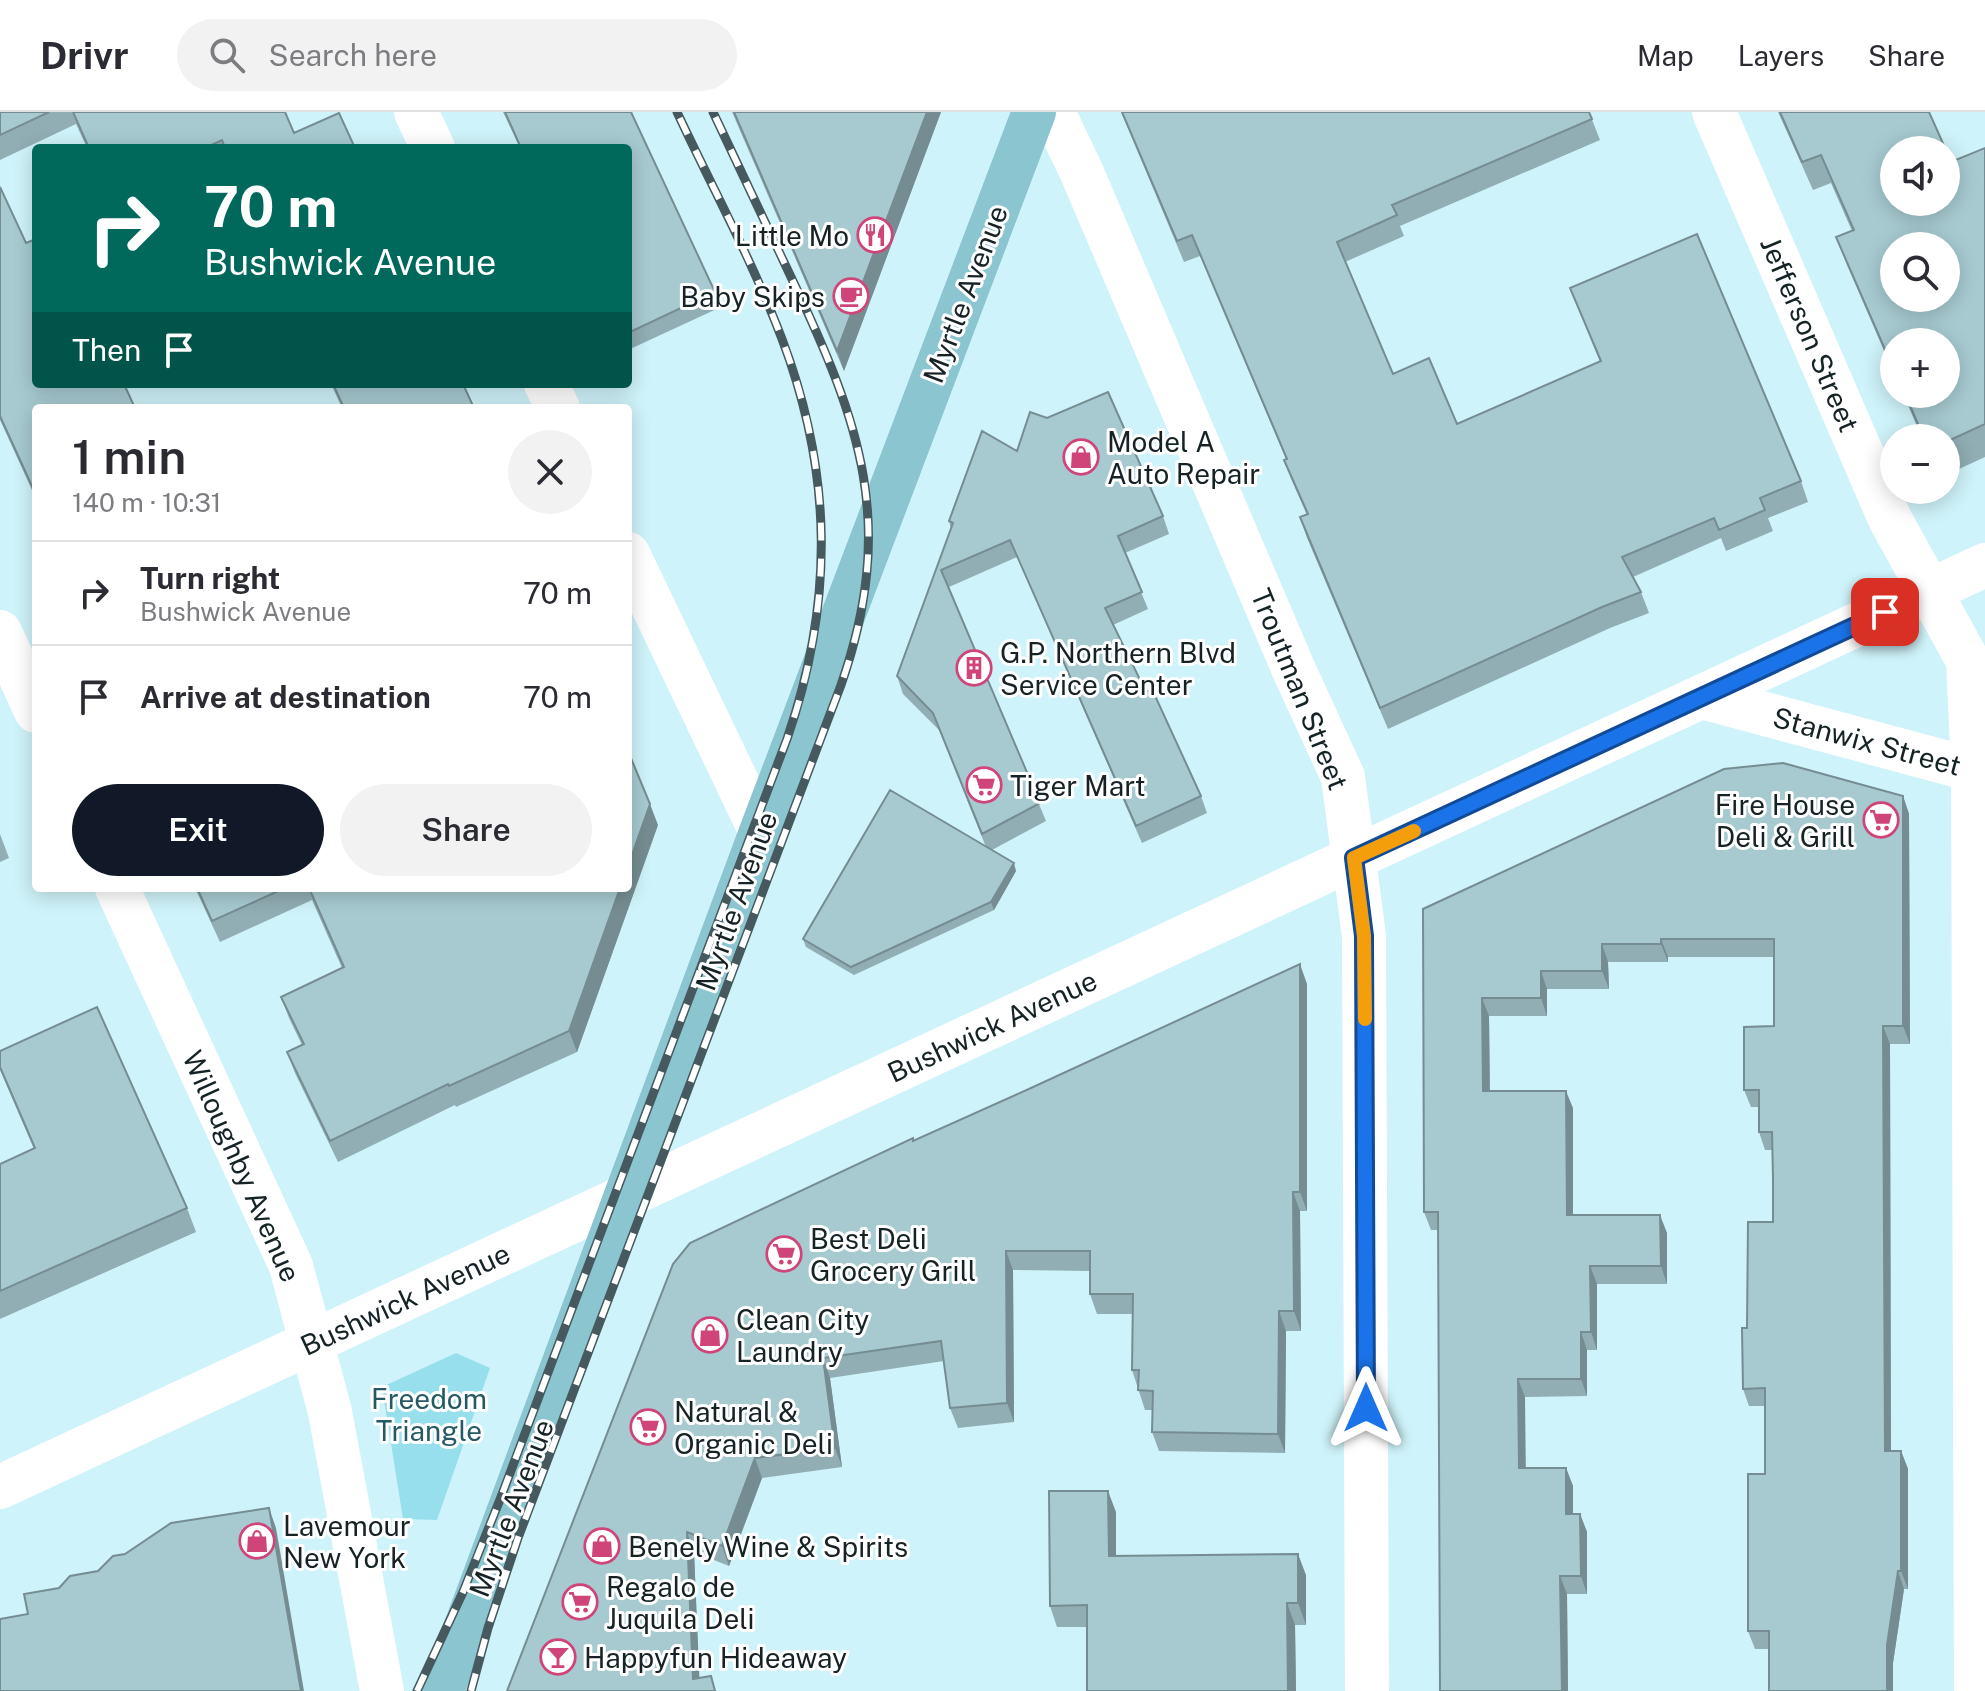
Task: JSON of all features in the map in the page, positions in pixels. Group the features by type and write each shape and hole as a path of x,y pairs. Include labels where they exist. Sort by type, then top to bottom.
{"main road":[{"name":"Myrtle Avenue","path":"442,1691 761,832 1034,112"}],"street":[{"path":"416,112 431,144"},
{"name":"Troutman Street","path":"1053,112 1343,777 1364,936 1367,1691"},
{"name":"Jefferson Street","path":"1714,112 1890,519 1968,661 1979,772 1976,1691"},
{"path":"632,562 761,832"},
{"name":"Bushwick Avenue","path":"0,1487 1985,565"},
{"path":"0,632 32,702"},
{"name":"Stanwix Street","path":"1702,697 1979,772"},
{"name":"Willoughby Avenue","path":"119,892 291,1266 330,1412 382,1691"}],"green space":[{"name":"Freedom Triangle","path":"456,1353 490,1368 437,1520 403,1519 382,1387"}],"building":[{"path":"0,112 49,112 0,135"},
{"path":"73,112 285,112 294,133 339,113 353,144 224,144 222,140 214,144 87,144"},
{"path":"505,112 631,112 715,292 632,331 632,144 519,144"},
{"path":"734,112 927,112 837,351"},
{"path":"1122,112 1589,112 1592,119 1392,205 1397,215 1337,242 1393,374 1429,358 1457,424 1601,361 1570,288 1697,234 1801,481 1760,498 1765,510 1719,530 1714,518 1622,557 1641,592 1380,708 1300,517 1308,514 1284,460 1287,459 1192,235 1177,241"},
{"path":"1780,112 1929,112 1940,136 1880,136 1880,216 1960,216 1960,158 1985,148 1985,424 1960,436 1960,424 1918,424 1911,408 1960,408 1960,328 1880,328 1880,338 1836,237 1854,230 1821,155 1802,162"},
{"path":"0,187 26,243 32,241 32,388 126,388 133,404 32,404 32,486 0,416"},
{"path":"335,388 465,388 472,404 342,404"},
{"path":"1108,392 1163,516 1118,536 1142,592 1105,608 1146,692 1152,689 1201,796 1136,826 1010,540 941,570 1040,803 982,834 933,713 897,676 953,523 949,521 982,431 1017,451 1030,412 1047,418"},
{"path":"632,761 650,804 632,855"},
{"path":"1783,763 1903,796 1903,1026 1883,1026 1885,1451 1901,1451 1901,1571 1898,1571 1887,1645 1887,1691 1769,1691 1769,1631 1748,1631 1748,1474 1765,1474 1765,1388 1743,1389 1742,1328 1747,1328 1748,1222 1773,1222 1773,1178 1772,1132 1759,1132 1759,1090 1744,1090 1744,1027 1774,1026 1774,939 1661,939 1661,944 1602,944 1602,971 1541,971 1541,998 1482,998 1483,1091 1566,1091 1567,1215 1660,1215 1661,1266 1590,1266 1591,1332 1581,1332 1581,1379 1518,1379 1519,1468 1566,1468 1566,1514 1580,1514 1581,1576 1560,1576 1562,1691 1440,1691 1438,1212 1424,1212 1423,909 1724,769"},
{"path":"890,790 1014,863 991,902 851,967 803,939"},
{"path":"199,892 276,892 212,921"},
{"path":"311,892 619,892 569,1031 448,1084 330,1141 287,1052 304,1044 281,997 344,967"},
{"path":"1300,964 1300,1192 1293,1192 1294,1311 1279,1311 1278,1434 1152,1432 1153,1391 1138,1390 1139,1370 1132,1370 1133,1294 1090,1294 1090,1251 1006,1251 1007,1403 950,1408 941,1341 823,1358 835,1448 755,1458 722,1546 687,1532 693,1679 711,1676 715,1691 507,1691 673,1264 690,1243 913,1138 913,1141"},
{"path":"97,1007 187,1208 0,1291 0,1164 35,1148 0,1067 0,1051"},
{"path":"1049,1491 1108,1491 1109,1556 1298,1554 1298,1603 1287,1603 1288,1691 1087,1691 1087,1605 1050,1606"},
{"path":"269,1508 301,1691 0,1691 0,1619 28,1614 24,1594 59,1588 70,1576 98,1571 113,1556 125,1554 171,1523"}],"railway":[{"path":"417,1691 463,1592 501,1497 787,739 813,638 820,588 821,539 811,439 799,389 758,282 677,112"},
{"path":"471,1691 518,1538 841,685 858,627 867,574 868,524 863,476 852,428 816,330 713,112"}],"slow traffic":[{"path":"1365,1019 1364,936 1354,858 1414,831"}],"place":[{"name":"Little Mo","path":"875,235"},
{"name":"Baby Skips","path":"851,296"},
{"name":"Model A Auto Repair","path":"1081,457"},
{"name":"G.P. Northern Blvd Service Center","path":"974,668"},
{"name":"Tiger Mart","path":"984,785"},
{"name":"Fire House Deli & Grill","path":"1881,820"},
{"name":"Best Deli Grocery Grill","path":"784,1254"},
{"name":"Clean City Laundry","path":"710,1335"},
{"name":"Natural & Organic Deli","path":"648,1427"},
{"name":"Lavemour New York","path":"257,1541"},
{"name":"Benely Wine & Spirits","path":"602,1546"},
{"name":"Regalo de Juquila Deli","path":"580,1602"},
{"name":"Happyfun Hideaway","path":"558,1657"}],"route":[{"path":"1366,1408 1364,936 1354,858 1885,612"}]}
